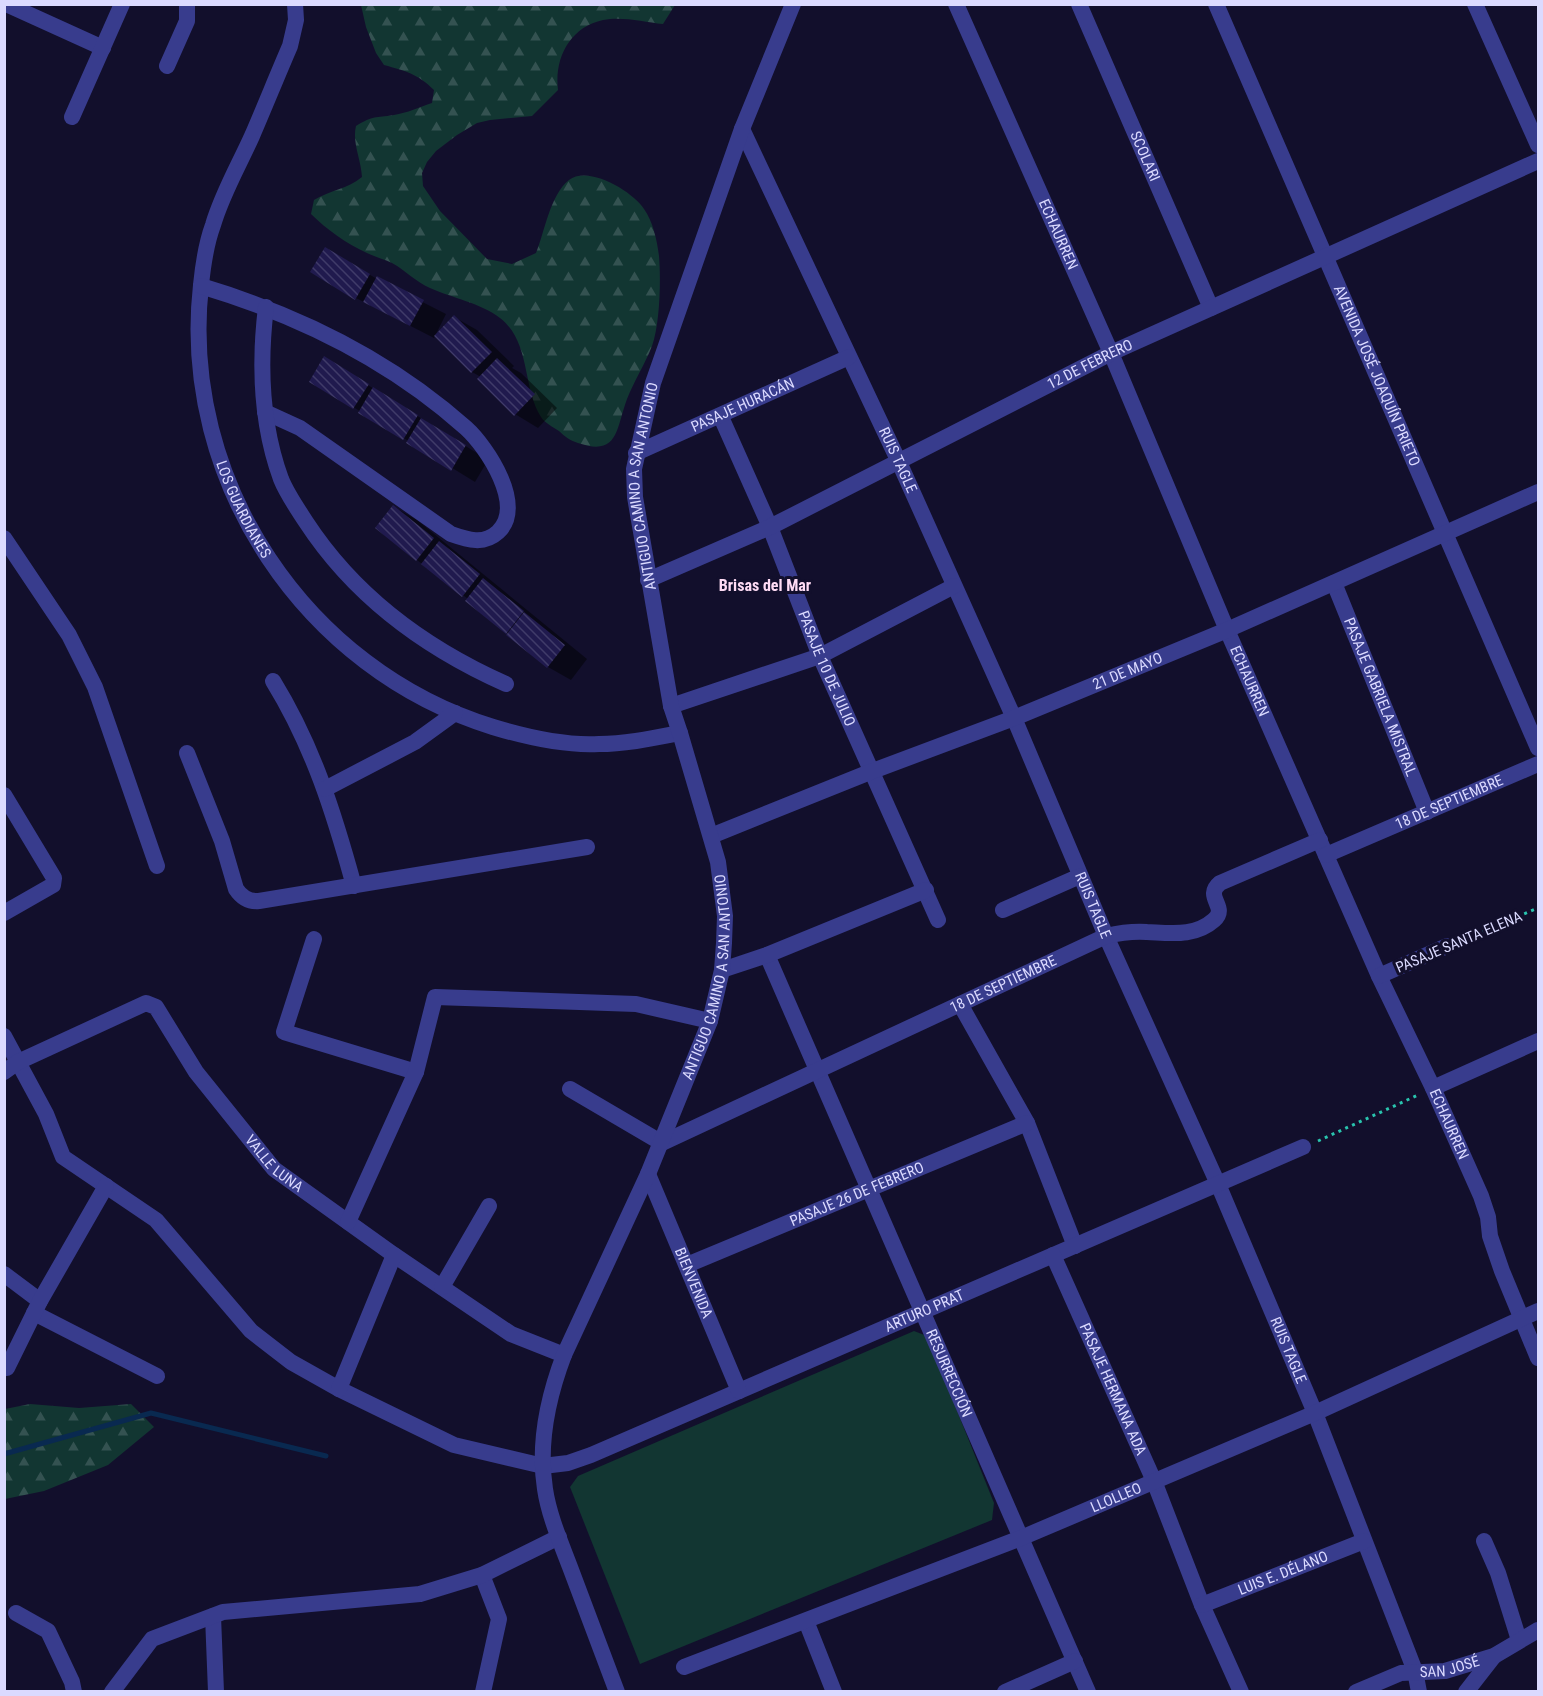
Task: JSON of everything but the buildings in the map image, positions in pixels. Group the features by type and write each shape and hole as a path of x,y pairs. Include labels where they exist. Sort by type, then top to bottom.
{"street":[{"path":"6,4 103,48"},
{"path":"72,117 122,4"},
{"path":"167,66 187,21 187,4"},
{"name":"LOS GUARDIANES","path":"295,4 295,27 290,46 212,226 201,286 199,337 201,377 213,436 232,494 261,548 297,598 341,643 392,680 455,713 506,730 567,742 598,745 680,733"},
{"name":"ANTIGUO CAMINO A SAN ANTONIO","path":"617,1692 559,1537 545,1490 543,1466 547,1414 564,1355 662,1143 710,1022 722,970 725,916 711,836 670,706 635,497 634,468 653,383 742,129 793,4"},
{"name":"ECHAURREN","path":"956,4 1112,353 1227,630 1379,976 1433,1088 1481,1196 1496,1254 1539,1358"},
{"name":"SCOLARI","path":"1079,4 1211,309"},
{"name":"AVENIDA JOSÉ JOAQUÍN PRIETO","path":"1216,4 1539,747"},
{"path":"1475,4 1539,145"},
{"name":"RUIS TAGLE","path":"742,129 899,462 1014,718 1106,936 1218,1184 1315,1413 1415,1671 1419,1692"},
{"name":"12 DE FEBRERO","path":"648,580 770,527 1112,353 1539,161"},
{"path":"201,286 266,307 312,327 359,352 414,388 466,428 483,447 495,467 508,504 506,520 497,533 483,540 467,539 451,534 300,428 265,412"},
{"path":"266,307 262,359 265,412 272,447 282,481 312,530 348,575 390,615 445,654 506,684"},
{"name":"PASAJE HURACÁN","path":"636,453 721,417 849,357"},
{"name":"PASAJE 10 DE JULIO","path":"721,417 770,527 820,656 870,772 938,920"},
{"name":"21 DE MAYO","path":"711,836 870,772 1014,718 1227,630 1538,494"},
{"path":"4,538 69,635 95,687 157,866"},
{"name":"PASAJE GABRIELA MISTRAL","path":"1334,583 1427,812"},
{"path":"670,706 820,656 954,586"},
{"path":"273,681 302,732 325,789 354,886"},
{"path":"325,789 415,742 455,713"},
{"path":"187,753 222,841 236,889 244,898 254,902 587,847"},
{"name":"18 DE SEPTIEMBRE","path":"662,1143 1106,936 1129,932 1176,934 1200,928 1216,919 1218,915 1219,909 1213,891 1220,883 1427,812 1539,764"},
{"path":"4,795 54,878 53,885 4,913"},
{"path":"1003,910 1080,876"},
{"path":"722,970 767,955 926,890"},
{"path":"314,939 284,1032 416,1072"},
{"name":"PASAJE SANTA ELENA","path":"1379,976 1447,946"},
{"name":"RESURRECCIÓN","path":"767,955 1088,1692"},
{"path":"348,1222 416,1072 435,997 636,1004 710,1022"},
{"name":"VALLE LUNA","path":"11,1067 146,1003 156,1007 196,1072 274,1169 394,1255 511,1334 564,1355"},
{"path":"960,1004 1027,1123 1075,1245"},
{"path":"4,1036 11,1067 46,1114 63,1157 156,1220 250,1331 291,1362 339,1389 454,1444 543,1466"},
{"path":"1433,1088 1539,1041"},
{"path":"570,1089 662,1143"},
{"name":"PASAJE 26 DE FEBRERO","path":"687,1265 1027,1123"},
{"name":"ARTURO PRAT","path":"543,1466 591,1455 1303,1147"},
{"name":"BIENVENIDA","path":"648,1174 739,1391"},
{"path":"7,1368 37,1307 106,1186"},
{"path":"442,1287 489,1206"},
{"path":"339,1389 394,1255"},
{"name":"PASAJE HERMANA ADA","path":"1053,1255 1154,1481 1202,1605 1240,1692"},
{"path":"4,1274 37,1307 157,1376"},
{"name":"LLOLLEO","path":"684,1667 1021,1538 1315,1413 1539,1311"},
{"path":"112,1692 152,1639 223,1612 420,1594 482,1575 559,1537"},
{"name":"LUIS E. DÉLANO","path":"1202,1605 1364,1541"},
{"path":"1484,1541 1502,1584 1519,1640"},
{"path":"482,1575 500,1619 483,1692"},
{"path":"16,1613 48,1631 72,1682 74,1692"},
{"path":"213,1616 216,1692"},
{"path":"806,1621 834,1692"},
{"name":"SAN JOSÉ","path":"1356,1692 1390,1677 1415,1671 1430,1673 1445,1671 1494,1656 1539,1629"},
{"path":"1466,1692 1494,1656"},
{"path":"1005,1692 1075,1661"}],"path":[{"name":"PASAJE SANTA ELENA","path":"1447,946 1539,908"},
{"path":"1303,1147 1336,1134 1433,1088"}],"green space":[{"path":"361,5 675,5 663,24 610,19 581,29 573,37 562,56 557,78 558,90 532,116 477,123 436,151 422,173 423,186 440,211 487,259 512,264 536,253 557,195 569,180 578,176 599,178 610,182 630,195 644,209 654,231 659,256 660,289 657,326 652,346 627,399 614,437 609,443 591,446 575,442 543,419 535,405 517,339 500,318 475,305 439,292 392,263 344,241 311,214 314,200 362,177 355,139 356,126 371,118 404,113 432,103 434,90 423,80 384,65 376,53 366,27"},
{"path":"914,1331 927,1336 994,1503 992,1520 640,1664 570,1487 578,1476"},
{"path":"30,1404 79,1408 131,1404 154,1427 108,1465 44,1491 5,1499 5,1409"}],"waterway":[{"path":"4,1454 151,1413 326,1456"}],"district":[{"name":"Brisas del Mar","path":"765,585"}]}
